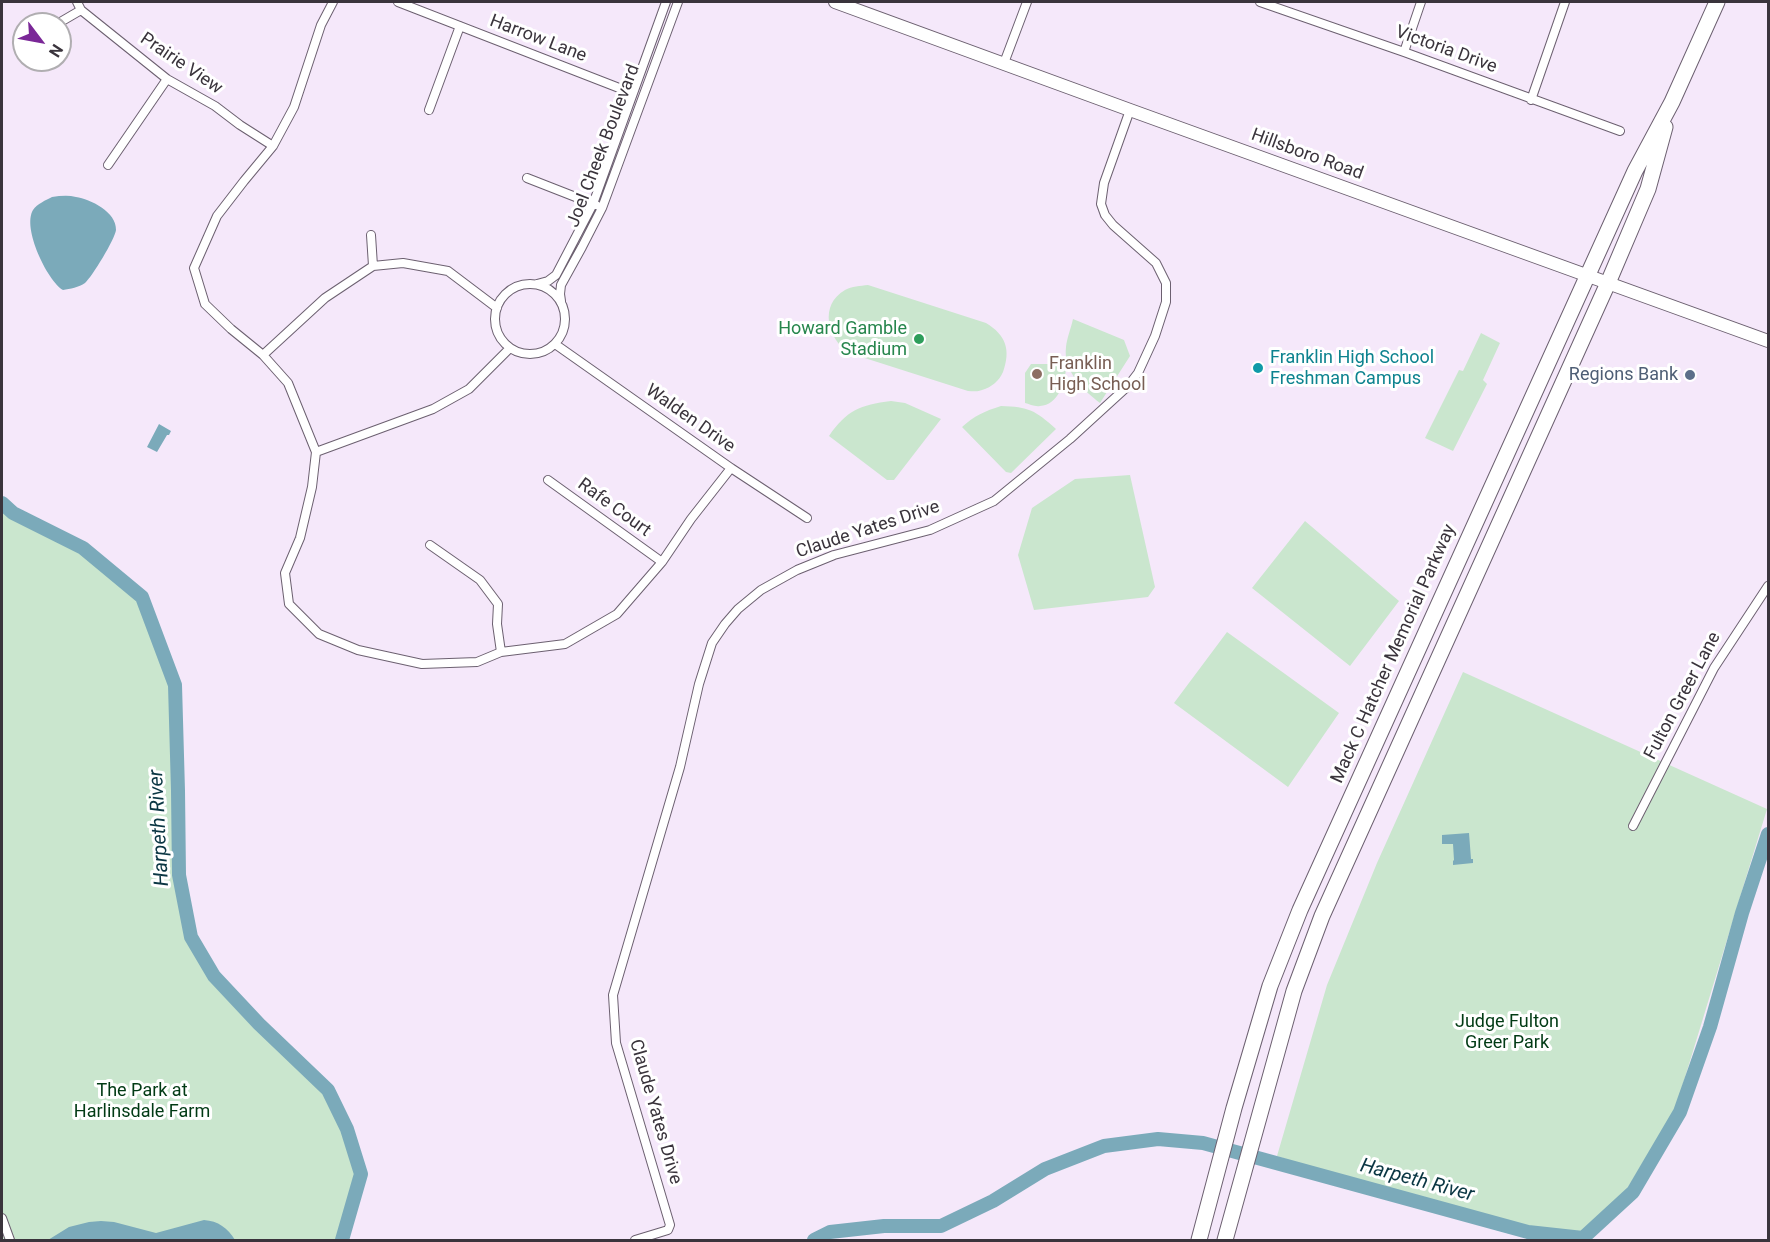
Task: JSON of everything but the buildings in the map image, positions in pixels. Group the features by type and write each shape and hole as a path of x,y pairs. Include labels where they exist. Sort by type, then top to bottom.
{"highway":[{"name":"Mack C Hatcher Memorial Parkway","path":"1199,1240 1234,1108 1270,986 1300,910 1587,275 1635,171 1672,102 1717,2"},
{"name":"Mack C Hatcher Memorial Parkway","path":"1225,1240 1294,991 1322,916 1608,283 1648,189 1672,102"}],"main road":[{"name":"Hillsboro Road","path":"835,2 1768,341"}],"street":[{"path":"333,2 321,25 294,107 273,146 218,216 194,268 205,304 263,355 288,383 316,452 312,487 300,538 285,573 289,604 319,634 358,650 422,664 477,662 501,652 565,644 617,614 662,562 691,519 731,468"},
{"name":"Harrow Lane","path":"398,2 632,93"},
{"name":"Joel Cheek Boulevard","path":"561,301 561,285 586,240 632,93 666,2"},
{"name":"Joel Cheek Boulevard","path":"537,284 548,281 556,275 597,206 678,2"},
{"path":"1004,63 1027,2"},
{"name":"Victoria Drive","path":"1260,2 1620,131"},
{"path":"1404,52 1421,2"},
{"path":"1531,100 1565,2"},
{"name":"Prairie View","path":"79,6 167,79 215,106 273,146"},
{"path":"429,110 460,26"},
{"path":"108,165 167,79"},
{"name":"Claude Yates Drive","path":"635,1240 668,1230 670,1225 616,1043 613,995 680,767 699,684 712,643 738,609 761,590 797,570 834,555 930,530 994,501 1070,439 1128,386 1152,345 1166,302 1166,283 1156,263 1113,225 1105,215 1101,204 1104,183 1130,110"},
{"path":"527,178 597,206"},
{"path":"371,235 373,266"},
{"path":"263,355 325,298 373,266 403,263 448,271 496,308"},
{"path":"523,284 537,284 553,290 561,301 566,313 565,327 555,344 544,351 532,354 522,353 510,348 497,332 496,308 508,291 523,284"},
{"name":"Walden Drive","path":"555,344 731,468 807,518"},
{"path":"316,452 433,409 469,389 510,348"},
{"name":"Rafe Court","path":"548,480 662,562"},
{"path":"430,545 480,580 498,604 497,624 501,652"},
{"name":"Fulton Greer Lane","path":"1633,826 1714,668 1768,586"},
{"path":"2,1218 10,1240"}],"green space":[{"name":"Howard Gamble Stadium","path":"868,285 986,323 998,333 1005,344 1007,357 999,378 986,389 968,391 849,353 835,339 829,322 829,313 837,296 845,290"},
{"path":"1073,319 1124,340 1130,356 1100,403 1081,386 1068,364 1066,347"},
{"path":"1481,333 1500,343 1483,380 1487,384 1453,451 1425,438 1459,370 1463,371"},
{"path":"1031,364 1061,364 1066,368 1059,392 1052,402 1046,405 1036,406 1025,403 1025,373"},
{"path":"891,401 905,403 941,419 894,480 887,480 829,436 842,420 855,410 871,404"},
{"path":"1001,406 1018,407 1031,411 1056,429 1011,473 1006,472 962,427 980,414"},
{"path":"1130,475 1155,587 1148,597 1034,610 1018,555 1032,508 1075,479"},
{"name":"The Park at Harlinsdale Farm","path":"2,503 13,513 83,548 142,597 175,685 179,875 191,937 214,976 259,1024 328,1090 347,1129 361,1174 342,1240 2,1240"},
{"path":"1305,521 1399,601 1350,666 1252,588"},
{"path":"1227,632 1339,713 1288,787 1174,703"},
{"name":"Judge Fulton Greer Park","path":"1463,672 1767,809 1675,1110 1616,1207 1583,1238 1528,1232 1406,1199 1277,1156 1327,985 1377,863"}],"water":[{"path":"73,196 95,204 112,218 116,230 108,249 85,283 63,290 50,276 44,265 33,241 31,229 30,218 33,210 52,197"},
{"path":"159,424 171,431 157,452 147,447"},
{"path":"1469,833 1473,863 1453,865 1453,844 1442,844 1442,835"},
{"path":"204,1220 222,1226 235,1240 48,1240 69,1227 89,1222 114,1222 156,1233"}],"waterway":[{"name":"Harpeth River","path":"2,503 13,513 83,548 142,597 175,685 179,875 191,937 214,976 259,1024 328,1090 347,1129 361,1174 342,1240"},
{"name":"Harpeth River","path":"814,1240 830,1232 884,1226 941,1226 993,1201 1045,1169 1104,1146 1158,1139 1203,1143 1528,1232 1583,1238 1633,1192 1680,1112 1710,1027 1742,913 1768,834"}],"place":[{"name":"Howard Gamble Stadium","path":"919,339"},
{"name":"Franklin High School Freshman Campus","path":"1258,368"},
{"name":"Franklin High School","path":"1037,374"},
{"name":"Regions Bank","path":"1690,375"}]}
